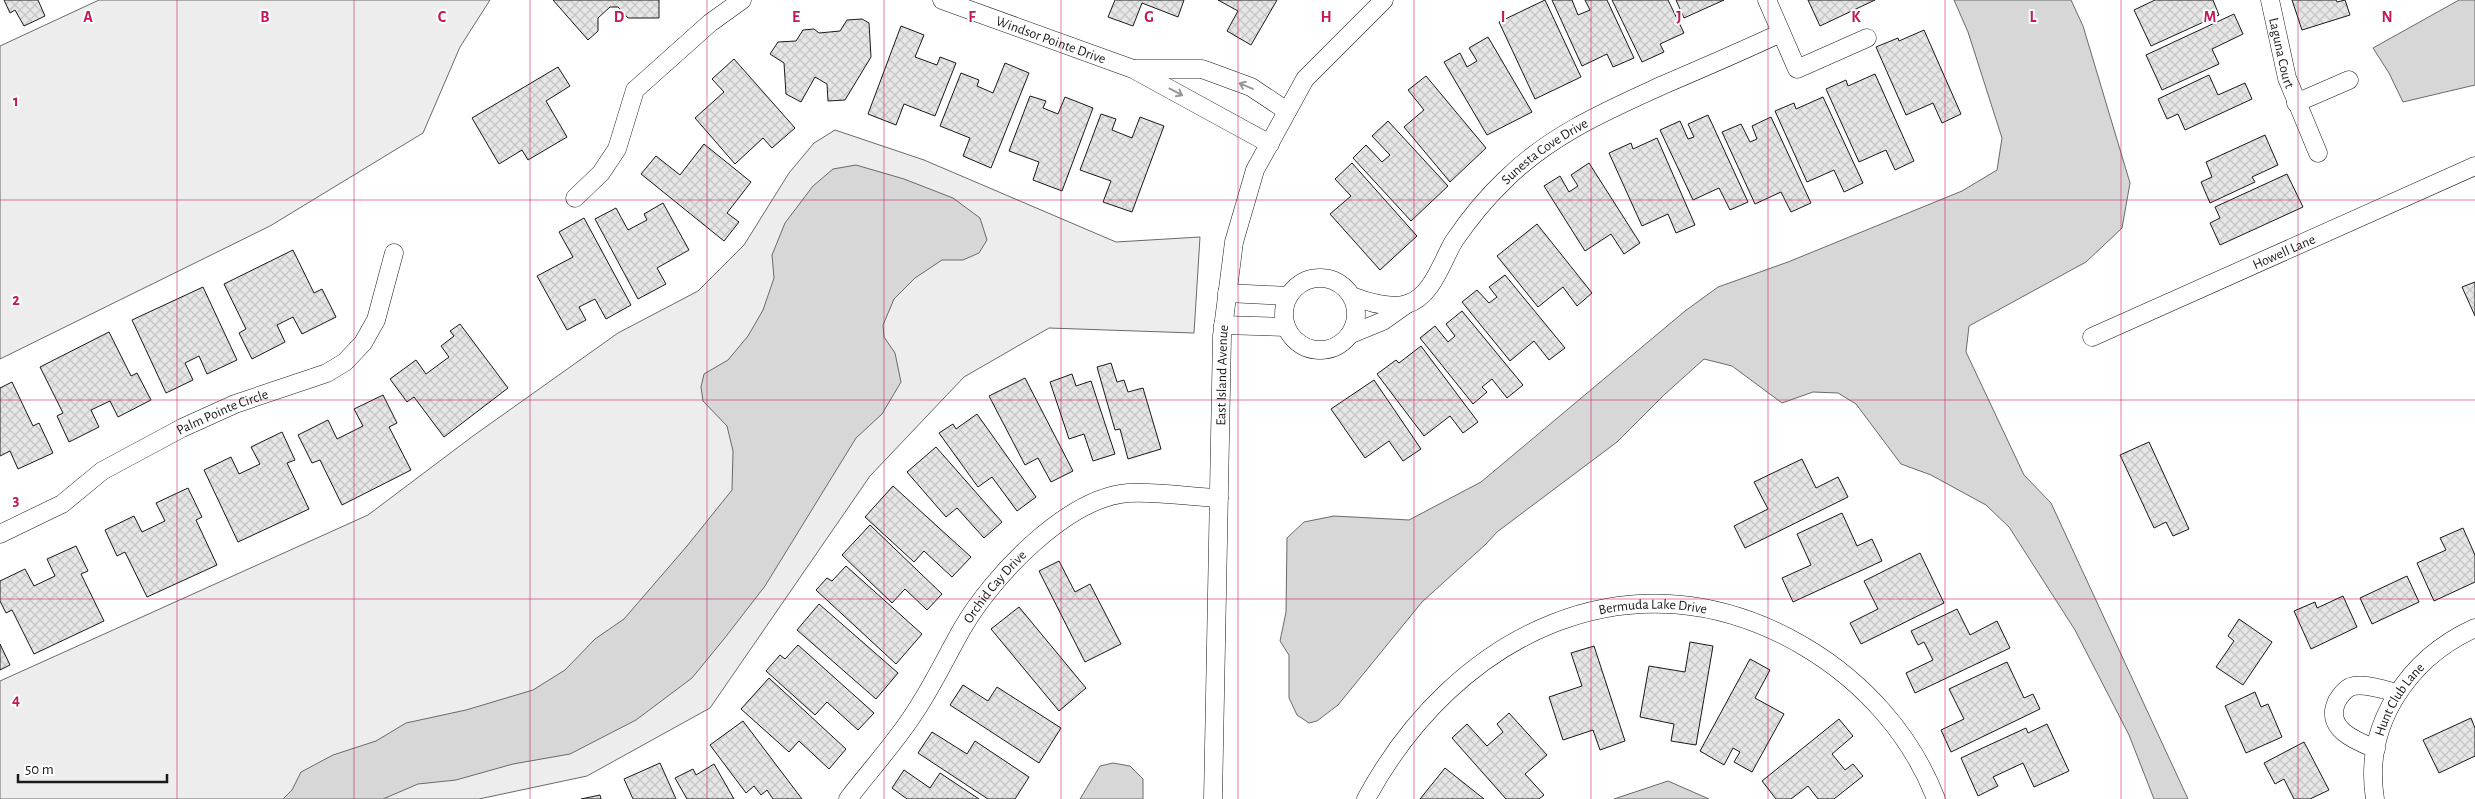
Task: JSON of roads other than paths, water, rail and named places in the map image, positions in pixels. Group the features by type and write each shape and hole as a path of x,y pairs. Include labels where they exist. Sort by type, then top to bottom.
{"street":[{"path":"575,198 601,173 617,148 635,90 710,23 742,0"},
{"name":"Windsor Pointe Drive","path":"942,0 1133,68 1270,144"},
{"name":"East Island Avenue","path":"1214,799 1223,325 1234,242 1255,170 1304,79 1384,0"},
{"path":"1767,0 1797,69 1868,38"},
{"name":"Laguna Court","path":"2270,0 2288,78 2296,103 2318,153"},
{"name":"Sunesta Cove Drive","path":"1349,335 1384,321 1420,295 1431,283 1454,242 1476,210 1516,168 1547,144 1606,111 1781,33"},
{"name":"Windsor Pointe Drive","path":"1133,68 1202,69 1251,87 1287,111"},
{"name":"Laguna Court","path":"2296,103 2349,80"},
{"name":"Howell Lane","path":"2092,338 2475,166"},
{"name":"Palm Pointe Circle","path":"0,534 62,504 102,471 182,428 234,404 327,373 345,362 364,343 376,320 394,253"},
{"path":"1322,277 1335,280 1344,286 1352,296 1356,308 1354,324 1349,335 1336,346 1316,350 1304,346 1294,339 1286,327 1283,315 1288,296 1296,286 1306,280 1322,277"},
{"path":"1227,293 1288,296"},
{"path":"1352,296 1375,304 1407,304"},
{"path":"1223,325 1286,327"},
{"name":"Orchid Cay Drive","path":"848,799 915,713 963,628 988,592 1044,533 1068,516 1095,503 1126,493 1219,498"},
{"name":"Bermuda Lake Drive","path":"1366,799 1393,755 1426,715 1470,673 1503,648 1541,626 1574,614 1609,606 1645,603 1689,605 1746,619 1785,635 1823,657 1857,684 1886,715 1904,738 1930,784 1936,799"},
{"name":"Hunt Club Lane","path":"2375,799 2373,776 2376,749 2383,722 2397,693 2430,654 2475,628"},
{"path":"2376,749 2352,739 2340,730 2335,719 2336,706 2341,695 2350,687 2363,686 2397,693"}]}
